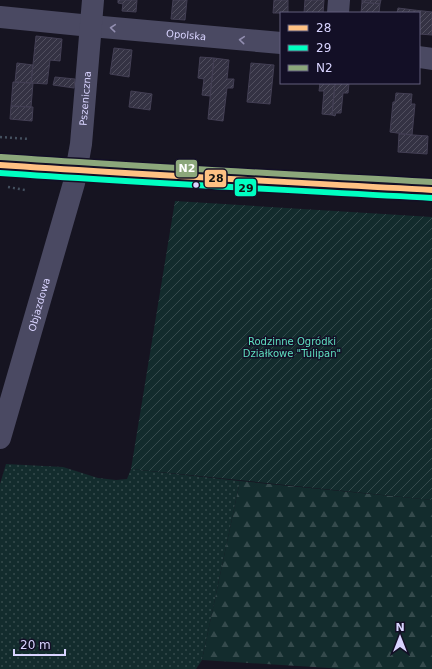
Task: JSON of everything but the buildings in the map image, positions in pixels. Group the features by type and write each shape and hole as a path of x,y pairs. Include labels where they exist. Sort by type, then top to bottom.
{"street":[{"name":"Pszeniczna","path":"76,171 81,144 94,0"},
{"path":"338,12 340,0"},
{"path":"0,17 91,26"},
{"name":"Opolska","path":"91,26 280,43"},
{"path":"420,57 432,58"},
{"path":"0,165 76,171 189,175 432,190"},
{"name":"Objazdowa","path":"0,438 76,171"}],"path":[{"path":"0,137 29,139"},
{"path":"6,186 25,190"}],"green space":[{"name":"Rodzinne Ogródki Działkowe \"Tulipan\"","path":"175,201 432,217 432,500 131,469"},
{"path":"6,464 63,467 98,478 116,480 127,479 131,469 240,481 202,660 196,669 0,669 0,484"},
{"path":"240,481 432,500 432,669 345,669 202,660"}],"transit line":[{"name":"N2","path":"1,157 432,182"},
{"name":"28","path":"0,165 432,190"},
{"name":"29","path":"0,173 432,198"}]}
